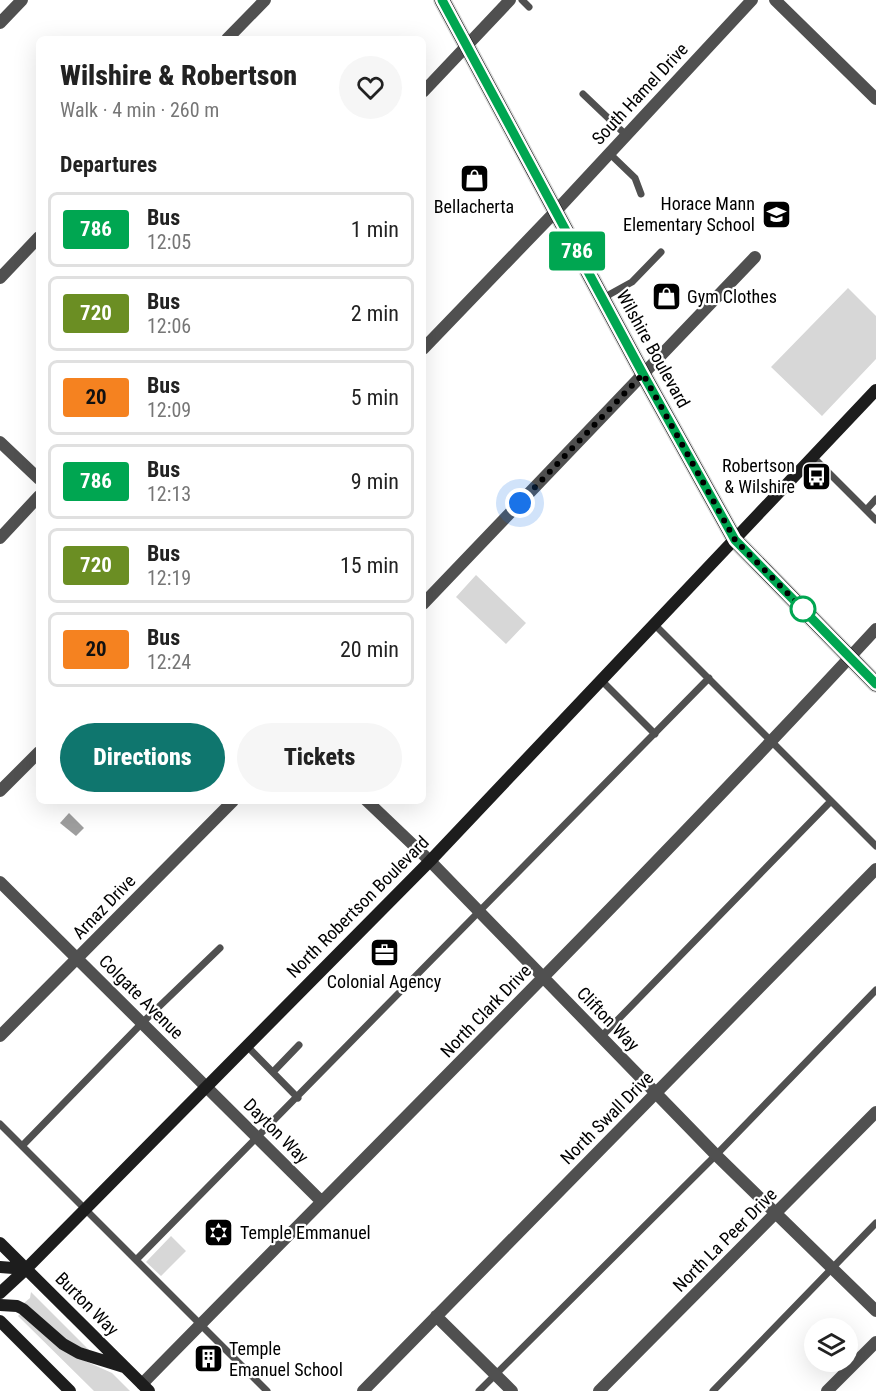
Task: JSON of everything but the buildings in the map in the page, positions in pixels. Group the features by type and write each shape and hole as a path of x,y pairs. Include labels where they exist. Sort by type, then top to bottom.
{"main road":[{"name":"Wilshire Boulevard","path":"442,0 735,540 876,684"},
{"name":"North Robertson Boulevard","path":"0,1293 27,1269 430,861 876,390"},
{"name":"Burton Way","path":"0,1243 145,1388"},
{"path":"0,1267 27,1269"},
{"path":"0,1305 17,1305 63,1344 79,1353 125,1368"},
{"path":"0,1321 70,1391"}],"street":[{"path":"0,23 22,0"},
{"path":"230,36 265,0"},
{"path":"426,89 510,0"},
{"name":"South Hamel Drive","path":"426,346 555,212 752,0"},
{"path":"775,0 876,99"},
{"path":"0,278 36,240"},
{"path":"426,601 755,257"},
{"path":"0,442 36,476"},
{"path":"0,538 36,499"},
{"name":"North Clark Drive","path":"145,1388 200,1325 543,978 876,629"},
{"path":"0,792 36,755"},
{"name":"Arnaz Drive","path":"0,1036 230,804"},
{"name":"Clifton Way","path":"370,804 430,861 716,1155 876,1311"},
{"name":"North Swall Drive","path":"363,1391 876,869"},
{"name":"Colgate Avenue","path":"0,882 206,1087"},
{"name":"Dayton Way","path":"206,1087 321,1201"},
{"name":"North La Peer Drive","path":"599,1391 876,1112"},
{"path":"436,1316 512,1391"},
{"path":"827,1391 876,1342"}],"lane":[{"path":"522,0 529,7"},
{"path":"583,94 626,135"},
{"path":"609,153 635,178 641,194"},
{"path":"603,298 632,282 661,252"},
{"path":"813,457 876,520"},
{"path":"866,510 876,499"},
{"path":"654,624 876,846"},
{"path":"136,1260 709,678"},
{"path":"601,680 655,734"},
{"path":"601,1037 831,801"},
{"path":"22,1146 142,1023 220,948"},
{"path":"479,1391 716,1155 876,990"},
{"path":"273,1072 299,1045"},
{"path":"247,1046 298,1098"},
{"path":"0,1124 267,1391"},
{"path":"713,1391 876,1223"}],"shaded area":[{"path":"848,288 876,316 876,359 822,416 771,367"},
{"path":"476,575 526,623 506,644 456,597"},
{"path":"69,813 84,828 76,836 60,823"},
{"path":"171,1236 186,1251 161,1276 146,1262"},
{"path":"31,1292 91,1352 69,1343 24,1303 30,1298"},
{"path":"22,1312 74,1356 112,1373 130,1391 94,1391 18,1316"}],"bus line":[{"name":"786","path":"442,0 735,540 876,684"}],"place":[{"name":"Bellacherta","path":"474,178"},
{"name":"Horace Mann Elementary School","path":"776,214"},
{"name":"Gym Clothes","path":"666,297"},
{"name":"Robertson & Wilshire","path":"816,476"},
{"name":"Colonial Agency","path":"384,953"},
{"name":"Temple Emmanuel","path":"219,1233"},
{"name":"Temple Emanuel School","path":"208,1359"}],"route":[{"path":"520,503 643,374 735,540 805,611 803,609"}]}
